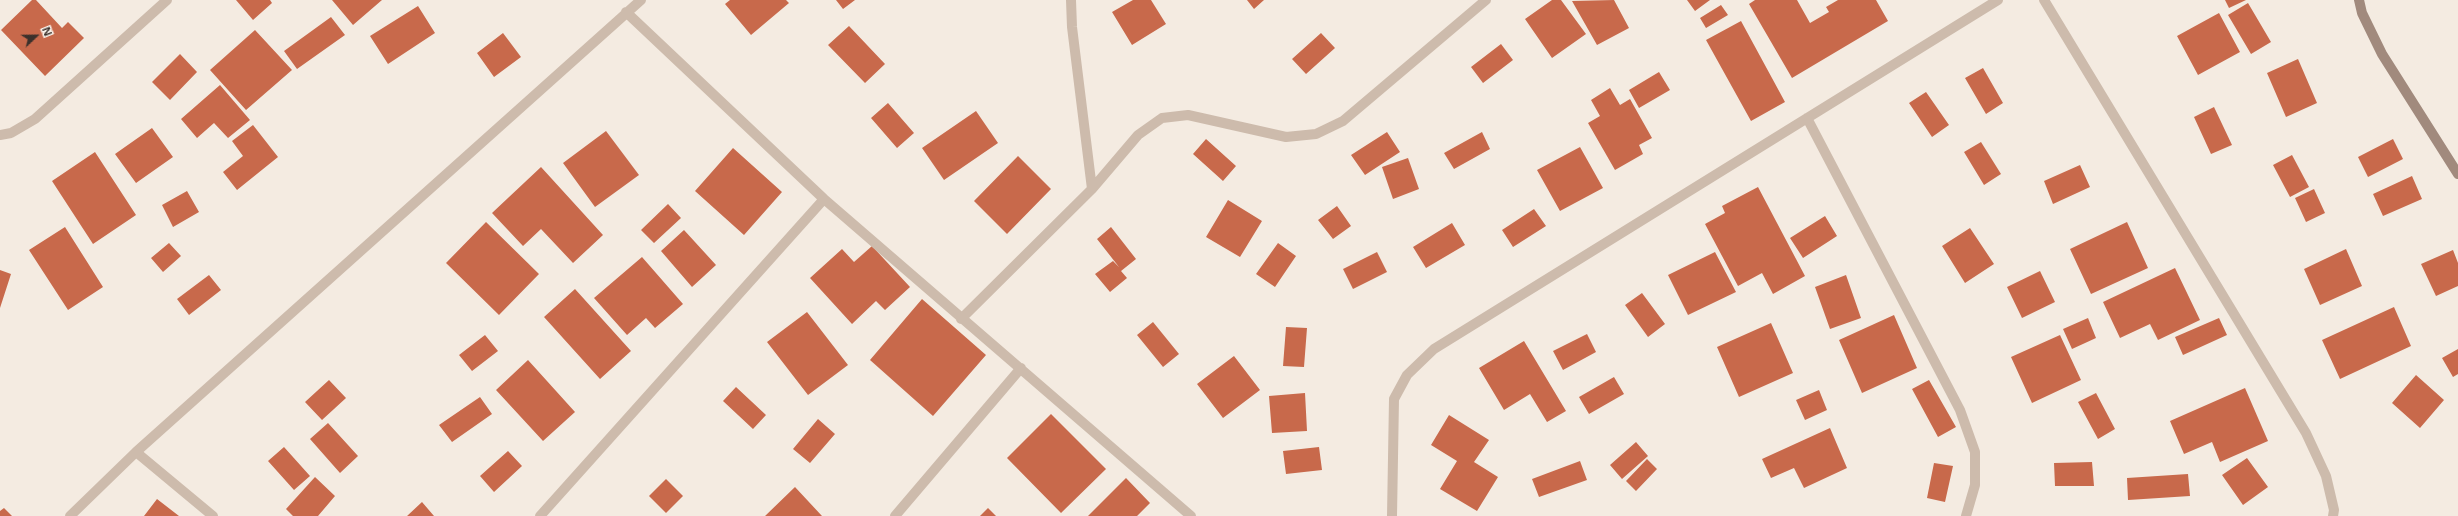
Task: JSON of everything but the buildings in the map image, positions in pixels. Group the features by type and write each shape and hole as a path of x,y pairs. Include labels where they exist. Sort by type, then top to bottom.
{"street":[{"path":"0,135 11,133 35,119 167,0"},
{"path":"70,516 136,452 641,0"},
{"path":"1071,0 1072,27 1092,189"},
{"path":"961,319 1092,189 1138,135 1162,118 1188,115 1286,137 1316,134 1343,121 1486,0"},
{"path":"1392,516 1394,399 1407,375 1434,349 1998,0"},
{"path":"2044,0 2306,432 2326,476 2334,510 2333,516"},
{"path":"2359,0 2362,12 2382,54 2458,174"},
{"path":"626,12 824,199 961,319 1022,368 1191,516"},
{"path":"1808,118 1960,410 1975,452 1975,485 1966,516"},
{"path":"540,516 824,199"},
{"path":"895,516 1022,368"},
{"path":"136,452 212,516"}]}
